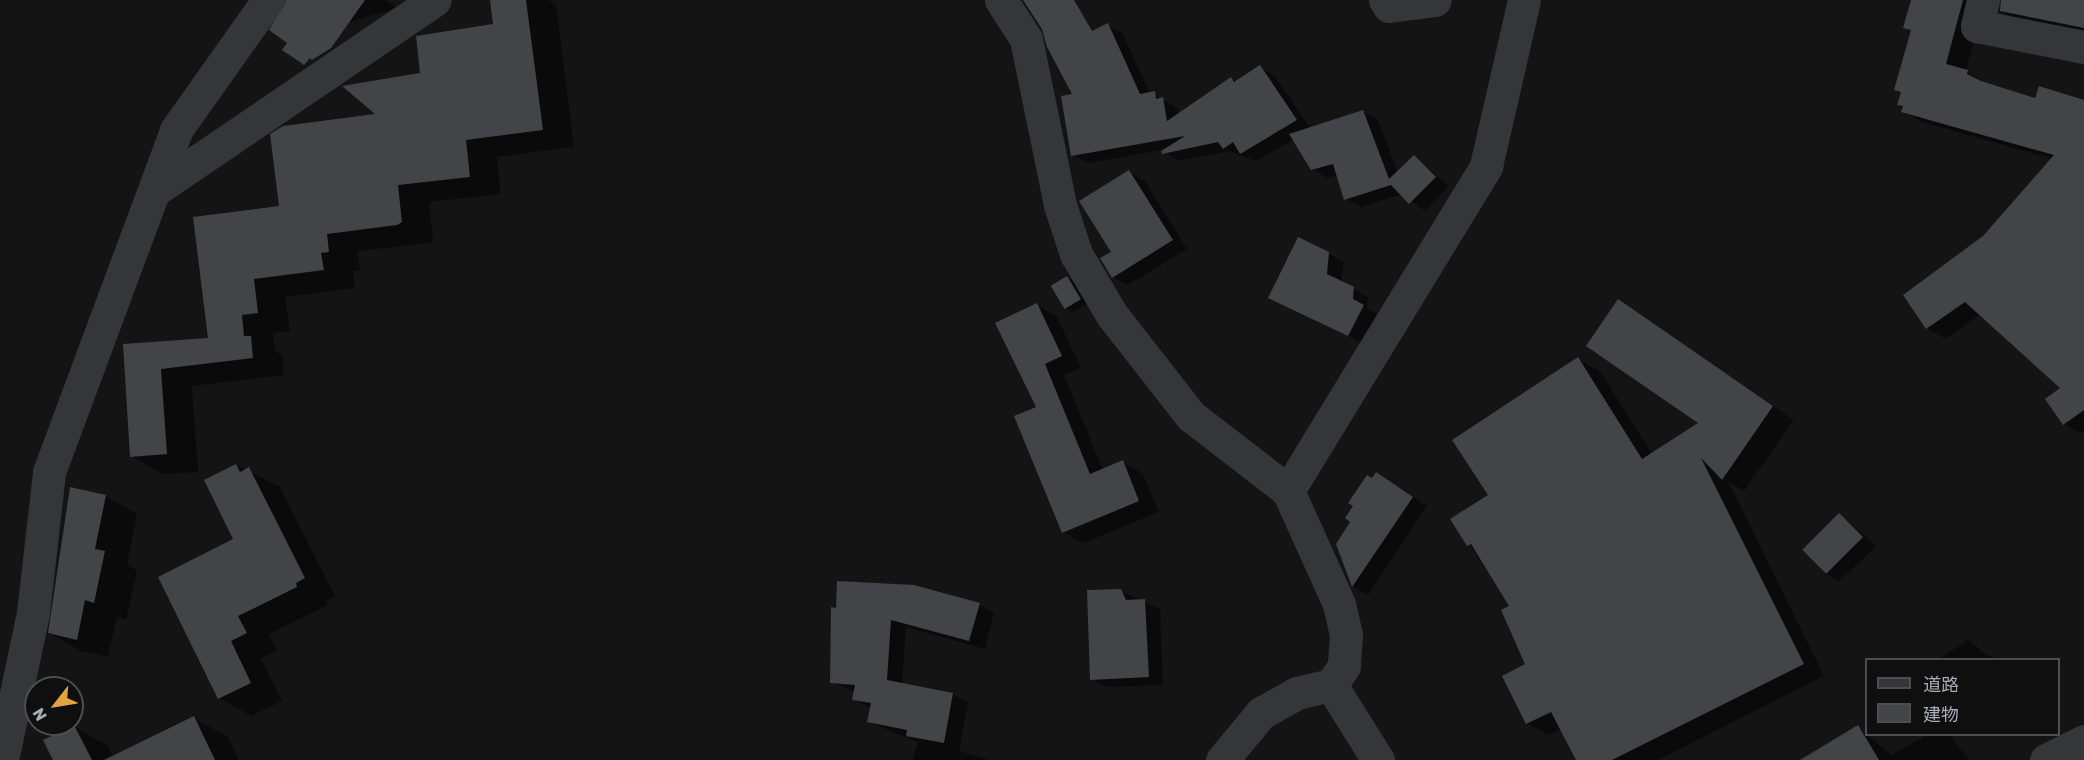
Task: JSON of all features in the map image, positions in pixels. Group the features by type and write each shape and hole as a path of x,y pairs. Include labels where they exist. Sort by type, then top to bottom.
{"street":[{"path":"2,760 33,613 49,472 176,130 268,0"},
{"path":"155,189 435,0"},
{"path":"1001,0 1026,39 1060,205 1077,254 1112,315 1191,416 1288,491 1339,604 1346,635 1344,666 1331,685 1297,693 1261,713 1222,760"},
{"path":"1385,0 1389,6 1435,0"},
{"path":"1288,491 1486,166 1524,0"},
{"path":"1983,0 1977,26 2084,47"},
{"path":"1331,685 1378,760"},
{"path":"2046,760 2084,741"}],"building":[{"path":"286,0 365,0 331,48 312,60 310,58 304,65 282,50 287,43 269,30"},
{"path":"490,0 526,0 543,130 466,140 470,177 398,185 402,222 397,225 327,234 329,252 321,253 324,270 254,279 258,313 242,315 244,336 251,336 253,358 161,369 167,454 130,457 123,344 208,338 193,217 279,206 270,134 283,126 375,114 342,86 420,73 416,36 493,24"},
{"path":"1023,0 1074,0 1092,31 1108,23 1140,94 1155,91 1156,99 1163,97 1167,121 1231,77 1234,82 1260,65 1297,120 1240,154 1233,142 1223,149 1218,142 1162,154 1161,151 1185,136 1071,156 1061,96 1072,94 1047,47 1042,29"},
{"path":"1911,0 1963,0 1946,64 1968,70 1967,74 1981,81 2035,98 2039,86 2084,100 2084,410 2063,425 2045,399 2060,388 1965,302 1926,329 1903,295 1983,236 2054,155 1901,112 1903,106 1897,105 1901,92 1894,90 1911,30 1903,28"},
{"path":"2001,0 2084,0 2084,28 2000,11"},
{"path":"1363,110 1389,179 1414,155 1436,177 1409,204 1391,185 1344,200 1333,164 1311,170 1289,134"},
{"path":"1129,170 1173,240 1112,278 1100,258 1111,252 1079,201"},
{"path":"1298,237 1329,252 1327,274 1354,287 1353,299 1364,305 1348,336 1268,298"},
{"path":"1067,276 1081,299 1065,309 1051,286"},
{"path":"1618,299 1773,406 1722,480 1701,458 1804,664 1612,760 1576,760 1551,712 1526,724 1502,676 1525,664 1501,610 1509,606 1471,544 1467,546 1450,519 1488,495 1452,440 1578,357 1642,459 1698,423 1586,346"},
{"path":"1037,303 1062,356 1045,364 1090,474 1123,460 1139,501 1062,533 1014,416 1036,407 995,323"},
{"path":"236,464 240,472 249,467 305,578 296,583 297,587 238,616 247,633 231,641 251,683 218,699 158,577 233,539 204,480"},
{"path":"1376,472 1413,497 1352,587 1336,544 1350,522 1345,518 1353,506 1348,503 1367,475 1372,478"},
{"path":"70,487 106,495 95,549 105,551 94,603 85,600 77,640 48,633"},
{"path":"1839,513 1863,537 1826,574 1802,550"},
{"path":"837,581 914,585 980,603 969,641 891,620 887,680 953,693 944,743 906,736 907,730 867,722 871,703 852,700 855,685 830,683 831,607 836,608"},
{"path":"1121,589 1126,600 1145,599 1149,677 1090,680 1087,590"},
{"path":"194,716 215,760 104,760"},
{"path":"1858,725 1879,760 1800,760"},
{"path":"51,736 80,736 92,760 53,760 43,740"}]}
